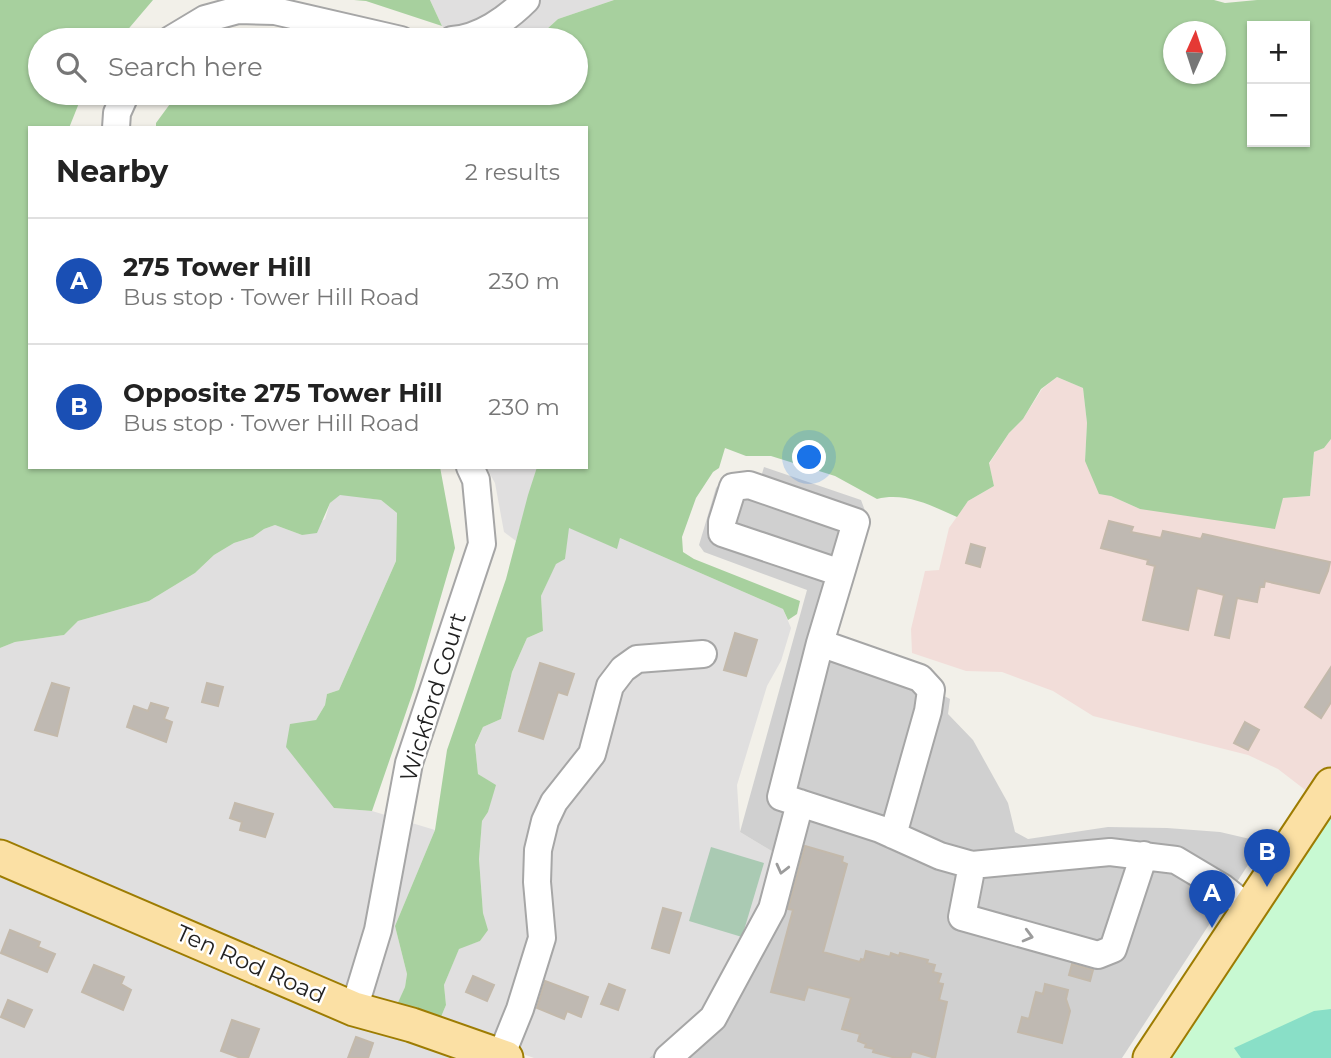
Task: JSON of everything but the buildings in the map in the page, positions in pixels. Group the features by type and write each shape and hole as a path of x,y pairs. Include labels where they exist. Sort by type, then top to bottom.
{"main road":[{"path":"1150,1058 1331,785"},
{"name":"Ten Rod Road","path":"0,857 354,1009 412,1025 504,1057"}],"street":[{"path":"489,28 526,0"},
{"path":"190,28 205,19 238,10 275,11 349,28"},
{"path":"116,126 121,105"},
{"name":"Wickford Court","path":"354,1009 378,930 409,763 482,544 476,480 471,469"},
{"path":"841,573 722,533 722,522 733,487 750,485 856,522 841,573 820,643 780,797 893,835 940,856 972,865 1111,852 1176,860 1223,888 1248,908"},
{"path":"820,643 920,678 931,690 928,711 893,835"},
{"path":"504,1057 542,938 537,850 545,821 554,802 593,754 610,686 623,669 637,659 703,654"},
{"path":"668,1058 713,1018 772,909 800,803"},
{"path":"972,865 962,918 1098,955 1113,948 1144,855"}],"shaded area":[{"path":"430,0 614,0 558,19 548,28 442,26"},
{"path":"1057,377 1083,388 1087,423 1085,461 1111,496 1140,509 1310,496 1314,452 1324,448 1331,439 1331,781 1317,799 1278,769 1248,755 1093,716 1053,691 1002,672 966,671 912,653 911,629 925,571 939,570 949,528 968,501 994,486 989,464 1042,389"},
{"path":"764,467 861,500 867,516 833,633 839,641 950,699 948,714 973,740 1008,803 1015,832 1028,839 1108,827 1167,828 1220,832 1263,842 1122,1058 649,1058 704,1013 766,893 775,853 740,832 807,590 704,552 699,545 716,488 724,479 761,477"},
{"path":"487,469 536,469 516,541 504,532 495,483"},
{"path":"340,494 381,500 397,513 396,561 339,690 327,694 325,705 316,720 334,808 372,811 435,830 395,926 407,974 405,987 392,1018 475,1058 0,1058 0,648 15,642 64,635 78,621 149,601 195,573 214,555 264,529 275,525 302,535 325,519 330,503"},
{"path":"568,527 616,548 620,538 783,609 791,628 781,661 767,686 737,785 740,832 775,853 766,893 704,1013 649,1058 534,1058 438,1024 446,1005 444,985 459,948 480,941 487,930 479,859 482,821 488,812 495,785 478,774 475,746 483,727 501,719 512,672 527,638 543,631 541,596 556,563 565,559"}],"green space":[{"path":"0,0 153,0 129,28 28,28 28,105 78,105 70,126 28,126 28,469 440,469 455,548 414,689 372,811 334,808 286,747 290,724 316,720 325,705 327,694 339,690 396,561 397,513 381,500 340,495 330,503 317,533 302,535 275,525 214,555 195,573 149,601 78,621 64,635 15,642 0,648"},
{"path":"354,0 430,0 442,26 366,1"},
{"path":"614,0 1214,0 1225,3 1331,0 1331,439 1324,448 1314,452 1310,496 1283,498 1275,529 1140,509 1111,496 1099,494 1085,461 1087,423 1083,388 1057,377 1041,389 1023,419 1009,433 989,463 994,486 968,501 957,517 908,499 877,499 835,476 771,456 746,456 725,448 719,468 713,472 696,498 682,537 683,552 694,559 800,601 797,614 788,620 783,609 620,538 617,549 569,528 565,559 556,564 541,596 543,631 527,638 512,672 501,719 483,727 475,745 478,774 496,785 488,812 482,821 479,859 483,913 488,930 480,941 459,949 444,985 446,1005 438,1024 396,1007 405,987 407,974 395,926 435,830 447,750 506,579 536,469 588,469 588,126 156,126 156,123 169,105 588,105 588,28 548,28 558,19"},
{"path":"1331,781 1331,1058 1165,1058 1171,1047 1191,1031 1175,1018"},
{"path":"711,847 764,863 742,937 689,921"},
{"path":"1331,1009 1331,1058 1241,1058 1234,1048 1314,1011"}],"place":[{"name":"Opposite 275 Tower Hill","path":"1267,887"},
{"name":"275 Tower Hill","path":"1212,928"}]}
